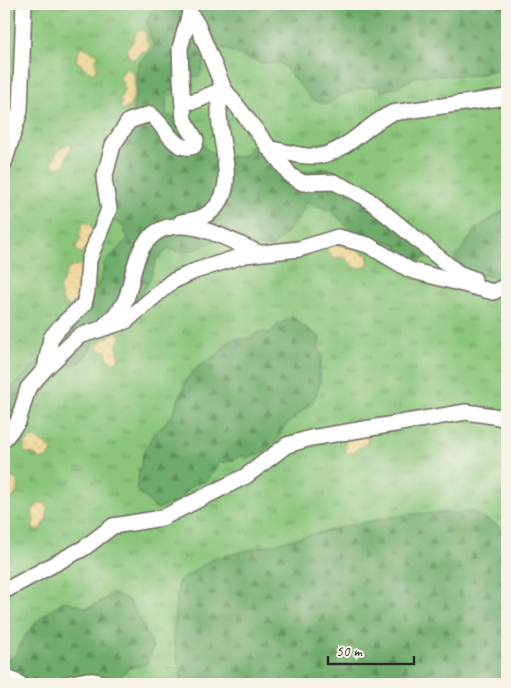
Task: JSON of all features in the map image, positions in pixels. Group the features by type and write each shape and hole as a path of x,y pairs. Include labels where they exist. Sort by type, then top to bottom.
{"lane":[{"path":"4,163 20,111 24,4"},
{"path":"45,369 51,338 84,304 87,292 89,260 109,209 104,179 112,145 130,121 150,114 179,145 188,148 194,146 196,140 184,120 180,48 190,13 197,24 224,89 291,176 303,183 334,182 365,197 458,273 469,278 507,286"},
{"path":"183,102 195,101 224,89"},
{"path":"102,329 125,300 142,248 155,233 172,224 203,217 225,195 227,169 218,112 224,89"},
{"path":"268,148 303,156 318,156 345,146 376,120 392,113 507,97"},
{"path":"172,224 192,226 262,254"},
{"path":"4,439 18,422 28,388 79,336 126,321 171,282 195,271 245,255 299,249 338,237 368,245 410,270 493,292 507,286"},
{"path":"4,591 84,548 113,526 162,518 246,476 287,445 311,438 466,412 500,417 507,422"},
{"path":"4,676 20,684"},
{"path":"66,684 87,680 109,684"}],"green space":[{"path":"4,4 507,4 507,684 4,684"},
{"path":"153,4 507,4 507,67 477,75 416,76 398,87 382,91 373,86 355,90 340,96 328,104 312,100 281,63 261,63 215,45 203,63 200,76 192,77 187,72 177,90 171,90 166,94 166,114 186,127 199,142 216,154 244,156 251,146 268,152 298,173 327,168 354,180 371,196 382,197 391,204 407,226 434,242 425,257 414,265 398,255 397,245 375,237 366,239 355,234 331,211 305,201 300,218 272,248 235,241 217,240 194,250 184,252 168,249 157,259 149,282 127,314 96,335 90,350 81,362 67,366 44,383 26,406 4,445 4,400 9,389 43,357 100,282 105,262 128,239 123,226 113,220 117,197 110,187 119,146 130,126 138,83 137,70 141,60 154,47 146,22 151,12 157,8"},
{"path":"507,208 507,280 469,272 455,259 476,229"},
{"path":"292,317 320,338 318,346 322,356 319,370 320,384 313,401 283,428 277,440 263,452 248,458 242,455 234,460 219,463 205,482 192,486 180,500 157,509 136,489 143,454 150,440 172,415 188,377 199,366 218,355 223,347 234,339 250,338 259,332 271,333 277,325"},
{"path":"473,512 507,531 507,684 182,683 173,636 178,582 212,559 350,525 409,514"},
{"path":"113,594 127,599 137,613 153,647 147,664 129,668 117,681 107,684 8,684 4,661 16,655 29,630 48,612 64,601 88,608"}],"sand":[{"path":"138,30 143,30 146,33 146,40 150,46 148,51 142,51 135,59 130,58 126,49 132,43"},
{"path":"83,47 99,55 95,60 97,68 94,72 88,71 76,60 80,48"},
{"path":"125,68 130,69 134,75 135,92 129,108 122,110 120,101 124,88 120,78"},
{"path":"69,143 72,146 66,157 65,166 57,168 52,163 53,160 60,149"},
{"path":"83,223 89,223 92,227 93,238 81,254 75,248 81,238 79,234"},
{"path":"334,243 358,250 368,256 368,264 365,267 356,268 343,257 333,258 327,251 327,248"},
{"path":"79,264 83,267 84,279 81,294 70,306 64,303 59,290 68,269"},
{"path":"116,332 122,336 117,345 119,359 114,363 108,359 106,352 98,349 99,342"},
{"path":"366,436 368,442 352,454 345,452 345,442 348,439"},
{"path":"36,438 52,449 50,456 41,460 36,455 24,452 27,442"},
{"path":"8,476 17,480 19,485 15,496 10,498 4,496 4,477"},
{"path":"39,503 45,503 47,515 42,527 35,531 32,526 34,521 32,511"}]}
